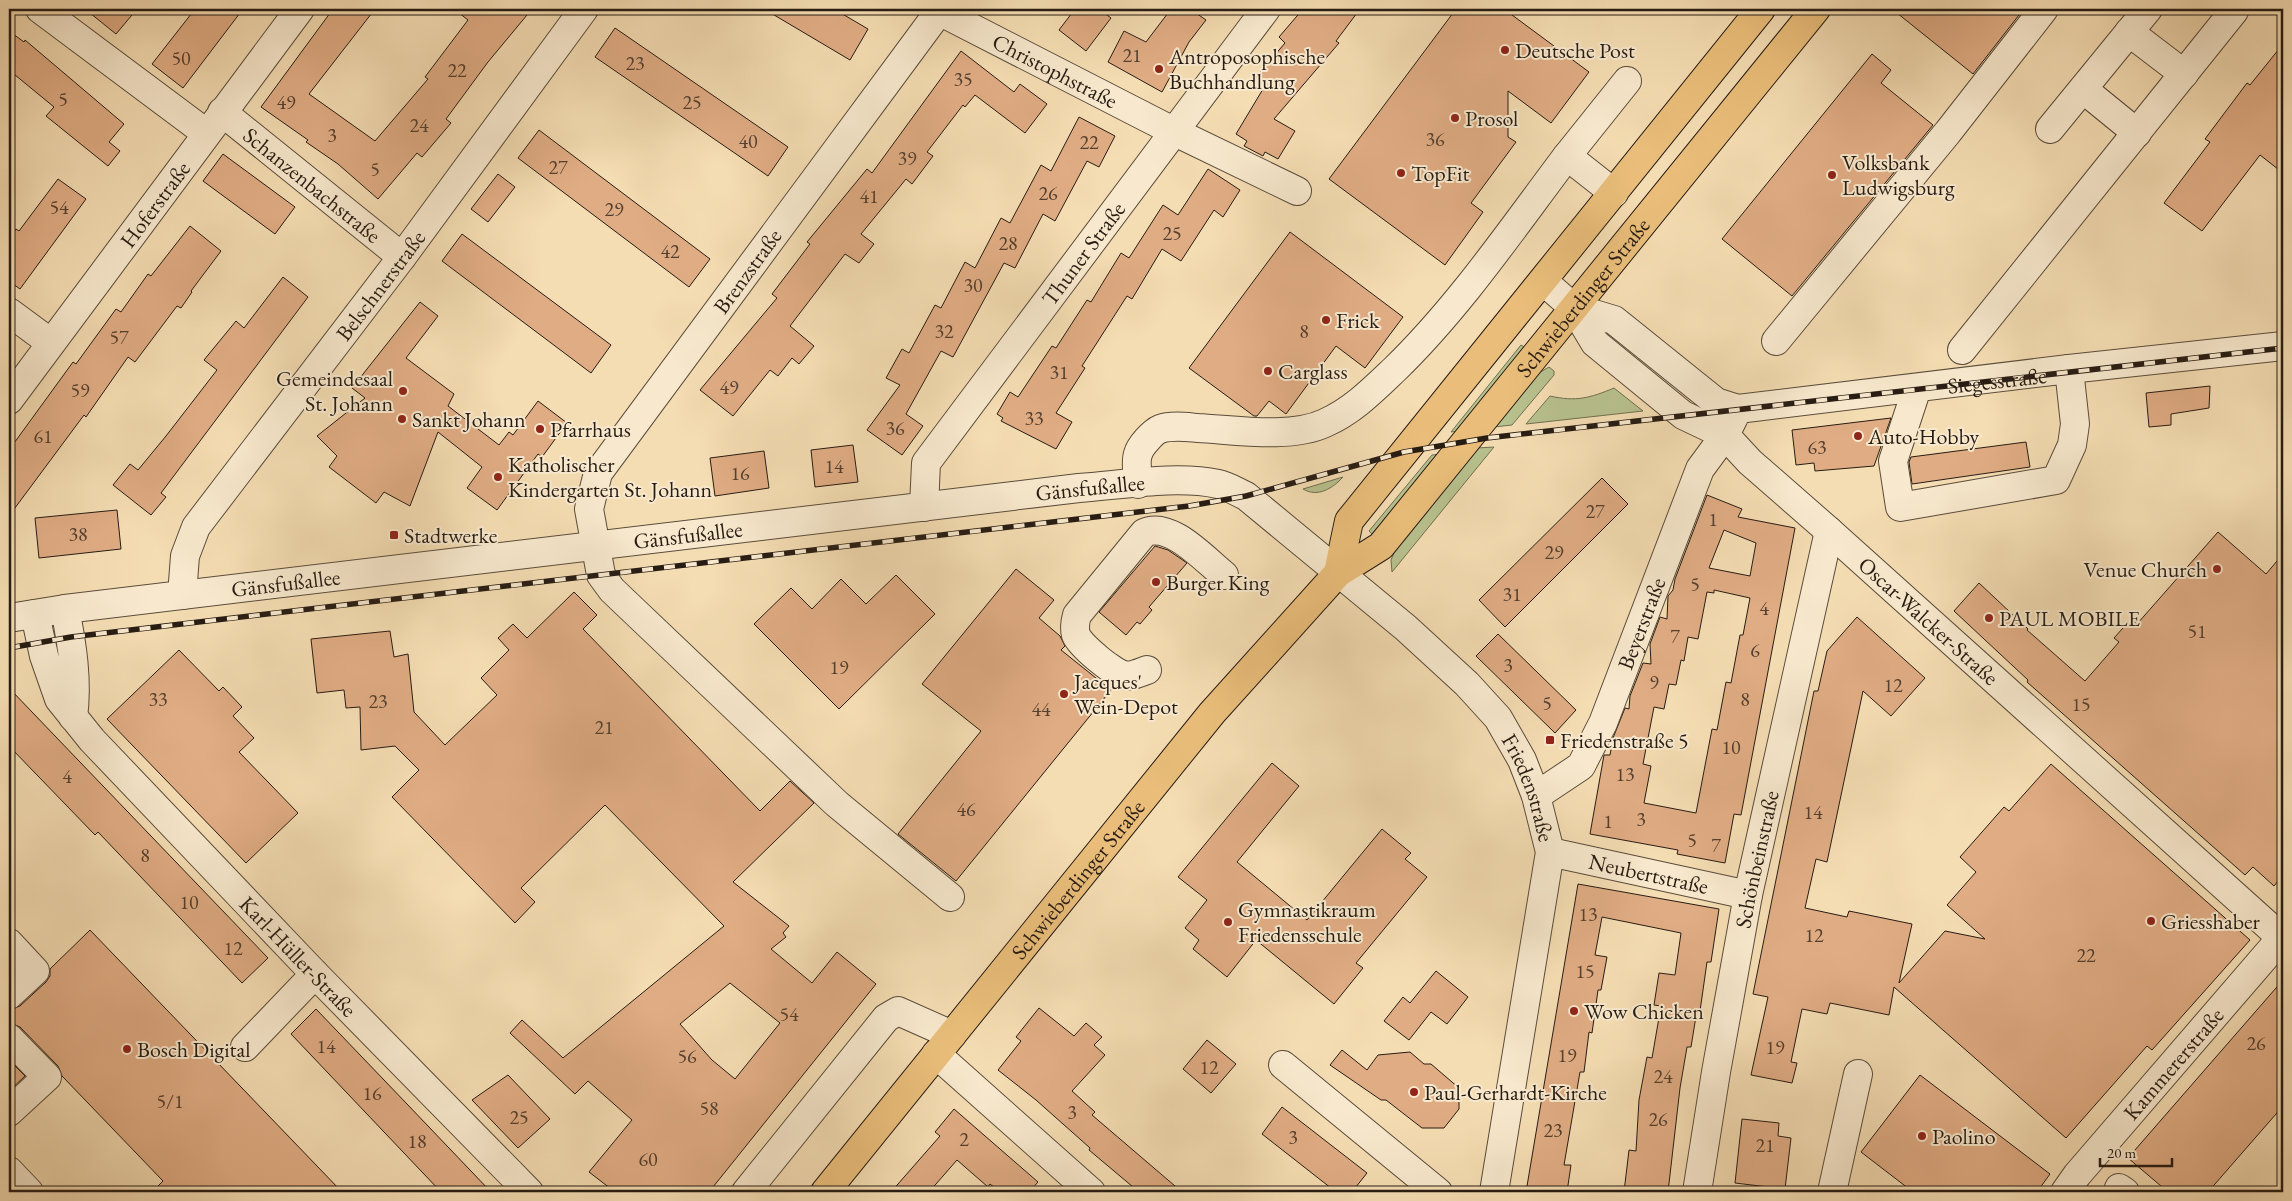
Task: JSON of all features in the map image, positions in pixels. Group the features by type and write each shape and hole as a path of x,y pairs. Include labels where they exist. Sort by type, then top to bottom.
{"main road":[{"name":"Schwieberdinger Straße","path":"1338,573 1349,521 1760,9"},
{"name":"Schwieberdinger Straße","path":"825,1192 1212,713 1338,573 1381,546 1816,9"}],"street":[{"path":"40,9 206,133"},
{"name":"Hoferstraße","path":"9,400 300,9"},
{"name":"Belschnerstraße","path":"182,595 185,556 196,526 402,257 584,9"},
{"name":"Christophstraße","path":"939,9 1175,132 1297,191"},
{"name":"Brenzstraße","path":"939,9 598,473 589,508 601,575 612,590 837,804 950,897"},
{"name":"Thuner Straße","path":"924,507 926,462 1266,9"},
{"path":"1776,341 1948,132 2044,9"},
{"path":"2050,128 2148,9"},
{"path":"1962,350 2234,11"},
{"path":"2128,32 2184,74"},
{"path":"1138,484 1138,454 1145,442 1160,429 1176,426 1263,431 1306,430 1325,423 1350,409 1367,396 1414,351 1456,302 1627,80"},
{"path":"2083,89 2137,133"},
{"name":"Schanzenbachstraße","path":"222,112 402,257"},
{"path":"1567,156 1614,193"},
{"name":"Oscar-Walcker-Straße","path":"1542,281 1574,308 1595,343 1683,415 1725,435 1750,462 2283,937"},
{"name":"Oscar-Walcker-Straße","path":"1574,308 1614,320 1716,402 1738,409"},
{"path":"9,312 51,343"},
{"name":"Siegesstraße","path":"1738,409 2069,369 2283,346"},
{"path":"1917,388 1894,461 1900,506 2056,480 2072,445 2074,431 2069,369"},
{"path":"1725,435 1738,409"},
{"name":"Beyerstraße","path":"1536,796 1580,766 1603,723 1700,469 1725,435"},
{"name":"Gänsfußallee","path":"22,616 65,609 1079,488 1198,481 1220,484 1246,496 1338,573"},
{"path":"1147,670 1126,676 1116,672 1083,645 1076,635 1074,626 1077,616 1144,533 1150,530 1161,530 1174,534 1224,575"},
{"name":"Schönbeinstraße","path":"1698,1192 1716,1072 1748,895 1829,531"},
{"name":"Friedenstraße","path":"1338,573 1406,628 1467,684 1498,718 1522,760 1536,796 1550,852 1494,1192"},
{"path":"65,609 72,651 74,716"},
{"name":"Karl-Hüller-Straße","path":"22,616 44,656 59,699 92,740 315,974 528,1192"},
{"name":"Neubertstraße","path":"1550,852 1748,895"},
{"name":"Kammererstraße","path":"2064,1192 2283,937"},
{"path":"9,943 35,970 9,995"},
{"path":"245,1047 315,974"},
{"path":"746,1192 886,1018 898,1012 944,1044 1091,1192"},
{"path":"9,1038 47,1077 9,1112"},
{"path":"1283,1066 1438,1192"},
{"path":"1832,1192 1858,1074"},
{"path":"9,1171 29,1192"}],"green space":[{"path":"1521,345 1526,348 1460,431 1451,432"},
{"path":"1549,367 1554,371 1554,375 1512,425 1494,427 1537,374"},
{"path":"1614,388 1643,411 1526,424 1550,396 1568,399 1583,398"},
{"path":"1494,447 1392,572 1391,560 1396,548 1477,448"},
{"path":"1441,454 1374,536 1369,531 1432,455"},
{"path":"1343,477 1335,485 1320,492 1309,492 1303,489"}],"building":[{"path":"85,9 137,9 116,34"},
{"path":"195,9 243,9 183,88 152,64"},
{"path":"333,9 375,9 309,94 375,141 428,79 425,77 468,20 454,9 532,9 488,62 446,119 451,123 422,157 417,153 378,199 338,164 306,142 308,140 261,107"},
{"path":"764,9 834,9 868,29 850,60"},
{"path":"1075,9 1099,9 1111,18 1086,51 1059,30"},
{"path":"1171,9 1190,9 1206,20 1189,42 1162,92 1108,62 1124,31 1146,42"},
{"path":"1303,9 1360,9 1336,41 1339,43 1274,119 1295,131 1278,159 1265,152 1263,156 1244,146 1247,141 1236,134 1266,84 1256,77 1285,43 1279,37"},
{"path":"1456,9 1504,9 1589,72 1551,123 1508,91 1508,137 1516,142 1471,203 1483,212 1445,265 1329,179"},
{"path":"1892,9 2011,9 2019,15 1973,74"},
{"path":"615,28 788,147 768,176 595,57"},
{"path":"9,31 24,42 25,40 124,124 109,142 120,151 108,166 46,116 54,107 9,70"},
{"path":"2283,44 2283,173 2260,155 2202,231 2164,203 2210,142 2205,139 2247,83 2250,85"},
{"path":"961,51 1014,92 1020,84 1047,104 1025,133 975,95 965,107 963,105 927,152 933,156 912,184 906,179 861,234 874,244 859,263 845,254 790,326 814,346 799,364 792,358 778,376 770,370 733,416 700,390 777,298 772,294 810,244 807,242 867,169 872,173"},
{"path":"1872,54 1891,70 1881,83 1933,125 1792,296 1722,239"},
{"path":"1079,117 1115,136 1099,167 1087,161 1055,221 1043,214 1015,268 1004,263 953,357 941,351 906,414 923,426 902,455 867,430 900,385 886,378 902,349 909,353 935,305 941,308 965,262 975,268 1001,218 1010,223 1041,165 1051,171"},
{"path":"539,130 710,259 689,287 518,158"},
{"path":"223,154 295,207 275,234 203,181"},
{"path":"1208,169 1240,190 1223,217 1214,210 1181,261 1162,249 1132,299 1127,296 1082,366 1085,368 1056,413 1072,422 1056,449 1001,421 1003,418 997,414 1010,392 1018,397 1052,346 1056,348 1087,300 1091,302 1121,253 1129,258 1163,205 1178,215"},
{"path":"498,174 515,187 488,222 471,209"},
{"path":"58,179 86,199 20,289 9,281 9,239 16,229 19,231"},
{"path":"190,226 221,251 191,291 181,308 177,306 135,362 128,357 86,417 84,415 9,516 9,450 73,362 76,364 116,309 121,312 148,274 151,276"},
{"path":"1290,232 1403,317 1365,368 1336,346 1286,414 1269,401 1257,416 1254,416 1189,368"},
{"path":"462,234 611,345 591,373 442,261"},
{"path":"283,277 308,297 161,493 166,497 151,515 113,485 130,464 138,470 166,436 217,370 204,360 236,321 244,328"},
{"name":"Sankt Johann","path":"420,302 438,316 406,358 454,394 448,406 499,445 509,432 513,435 538,401 567,423 542,457 538,454 497,510 467,488 482,467 438,432 410,506 384,492 376,503 329,467 337,456 317,436 365,398 352,388"},
{"path":"2210,386 2209,408 2171,414 2171,425 2149,427 2146,393"},
{"path":"1891,418 1874,466 1815,471 1814,463 1796,465 1792,430"},
{"path":"2026,442 2030,467 1912,484 1909,462 1911,457"},
{"path":"853,445 858,482 815,487 811,450"},
{"path":"764,451 769,488 715,496 710,458"},
{"path":"1602,478 1628,504 1505,627 1479,600"},
{"path":"1707,495 1742,509 1738,517 1795,528 1741,815 1734,814 1725,863 1677,854 1678,850 1590,834 1604,755 1610,755 1613,738 1625,708 1629,709 1630,696 1643,663 1651,664 1650,644 1660,617 1667,619 1668,596 1673,590 1675,579","holes":["1724,530 1756,543 1750,576 1709,568","1714,590 1750,598 1743,635 1740,635 1731,683 1726,682 1717,730 1712,729 1696,813 1644,803 1651,766 1643,764 1654,707 1664,709 1669,684 1676,685 1681,660 1684,661 1688,637 1698,639 1707,592 1714,593"]},
{"path":"117,510 121,549 39,558 35,518"},
{"path":"2218,532 2266,574 2283,554 2283,875 2274,886 2253,867 2245,875 2027,682 2028,680 1954,611 1979,583 2027,630 2085,681 2119,642 2114,638 2131,619 2137,624"},
{"path":"1155,546 1168,550 1187,563 1149,607 1152,610 1140,624 1137,622 1126,635 1099,612"},
{"path":"1016,569 1054,600 1039,618 1060,636 1065,646 1061,650 1111,690 956,881 898,834 981,731 922,684"},
{"path":"896,575 935,614 839,709 754,624 791,588 812,609 841,579 866,604"},
{"path":"574,592 597,615 583,629 760,811 790,781 814,803 733,882 789,926 783,933 786,937 771,949 812,983 837,952 876,984 709,1192 615,1192 589,1172 632,1120 588,1081 575,1094 510,1033 522,1020 563,1058 724,926 605,805 521,888 535,902 515,923 392,797 419,770 395,746 361,750 360,707 346,708 344,690 317,693 311,639 390,631 394,657 408,654 414,712 445,745 497,695 481,678 509,650 498,638 513,624 527,638","holes":["730,983 780,1023 735,1079 712,1060 680,1024"]},
{"path":"1857,617 1925,678 1891,716 1863,691 1827,862 1816,859 1805,908 1847,917 1849,911 1912,924 1899,983 1945,931 1985,939 1947,905 1976,872 1960,857 2004,807 2009,811 2051,764 2250,940 2152,1050 2147,1046 2066,1138 1894,987 1889,1015 1830,1003 1827,1014 1802,1009 1791,1062 1797,1063 1792,1083 1751,1075 1768,997 1753,994 1814,691 1818,691 1827,651"},
{"path":"1498,634 1576,710 1555,733 1476,656"},
{"path":"179,650 219,691 223,687 242,707 233,716 254,738 239,752 298,813 246,863 107,719"},
{"path":"9,688 268,958 242,983 98,832 95,835 9,746"},
{"path":"1272,763 1299,786 1237,862 1307,920 1382,829 1411,853 1405,859 1427,877 1356,963 1363,968 1334,1004 1256,940 1227,977 1193,949 1199,940 1185,928 1207,900 1178,877"},
{"path":"1578,884 1719,909 1711,962 1707,962 1700,1011 1697,1010 1691,1047 1687,1047 1680,1088 1668,1192 1624,1192 1629,1150 1636,1151 1639,1100 1647,1057 1652,1058 1661,1006 1654,1005 1659,973 1675,975 1681,933 1602,917 1595,955 1607,957 1601,990 1598,990 1592,1033 1589,1032 1584,1072 1580,1072 1564,1165 1571,1165 1567,1192 1526,1192"},
{"path":"90,930 342,1192 152,1192 163,1181 62,1076 58,1066 20,1027 9,1023 9,1010 20,1006 46,982 50,976 50,969"},
{"path":"1436,971 1468,997 1447,1024 1431,1012 1409,1040 1384,1021 1403,997 1410,1003"},
{"path":"2283,980 2283,1106 2208,1192 2168,1192 2128,1158"},
{"path":"1039,1008 1074,1036 1086,1023 1102,1037 1094,1045 1105,1055 1072,1091 1095,1112 1092,1115 1182,1192 1139,1192 1089,1150 1090,1148 1036,1100 998,1070 1021,1041 1016,1037"},
{"path":"316,1009 491,1192 441,1192 291,1034"},
{"path":"1207,1040 1236,1064 1211,1093 1183,1069"},
{"name":"Paul-Gerhardt-Kirche","path":"1342,1050 1367,1070 1378,1055 1410,1052 1424,1064 1431,1064 1459,1088 1459,1109 1444,1128 1422,1128 1386,1100 1381,1100 1330,1065"},
{"path":"9,1060 25,1076 9,1091"},
{"path":"508,1075 550,1119 518,1148 472,1100"},
{"path":"1920,1075 2050,1174 2037,1192 1913,1192 1861,1152"},
{"path":"1282,1107 1367,1173 1352,1192 1336,1192 1262,1134"},
{"path":"954,1109 1038,1182 1029,1192 1000,1192 990,1184 988,1187 957,1160 929,1192 891,1192 940,1136 935,1132"},
{"path":"1742,1119 1779,1123 1778,1136 1791,1138 1785,1189 1735,1183"}],"railway":[{"path":"9,648 71,637 1189,506 1246,496 1404,452 1487,438 2283,348"}],"place":[{"name":"Deutsche Post","path":"1505,50"},
{"name":"Antroposophische Buchhandlung","path":"1159,69"},
{"name":"Prosol","path":"1455,118"},
{"name":"TopFit","path":"1401,173"},
{"name":"Volksbank Ludwigsburg","path":"1832,175"},
{"name":"Frick","path":"1326,320"},
{"name":"Carglass","path":"1268,371"},
{"name":"Gemeindesaal St. Johann","path":"403,391"},
{"name":"Sankt Johann","path":"402,419"},
{"name":"Pfarrhaus","path":"540,429"},
{"name":"Auto-Hobby","path":"1858,436"},
{"name":"Katholischer Kindergarten St. Johann","path":"498,477"},
{"name":"Stadtwerke","path":"394,535"},
{"name":"Venue Church","path":"2217,569"},
{"name":"Burger King","path":"1156,582"},
{"name":"PAUL MOBILE","path":"1989,618"},
{"name":"Jacques' Wein-Depot","path":"1064,694"},
{"name":"Friedenstraße 5","path":"1550,740"},
{"name":"Griesshaber","path":"2151,921"},
{"name":"Gymnastikraum Friedensschule","path":"1228,922"},
{"name":"Wow Chicken","path":"1574,1011"},
{"name":"Bosch Digital","path":"127,1049"},
{"name":"Paul-Gerhardt-Kirche","path":"1414,1092"},
{"name":"Paolino","path":"1922,1136"}]}
